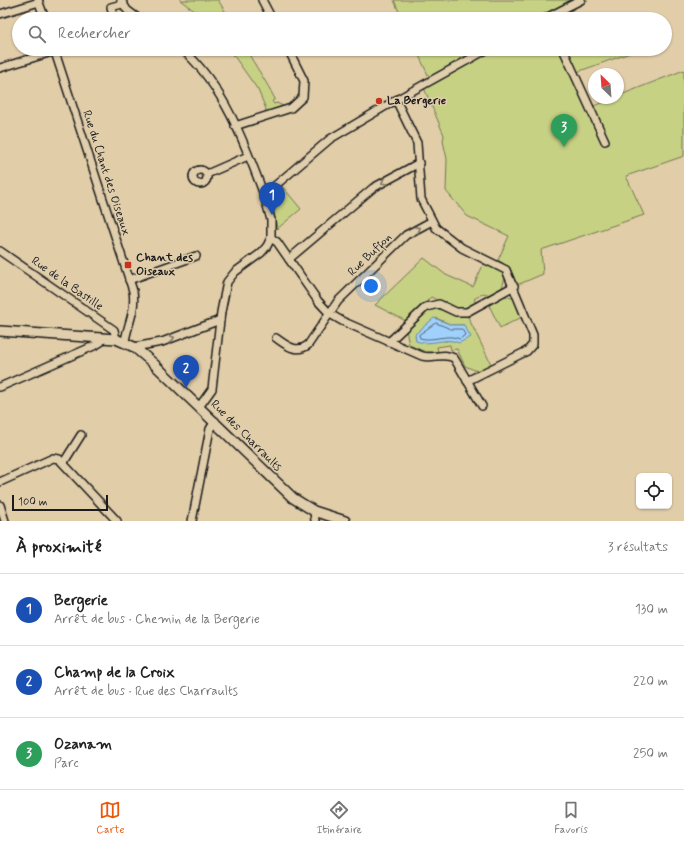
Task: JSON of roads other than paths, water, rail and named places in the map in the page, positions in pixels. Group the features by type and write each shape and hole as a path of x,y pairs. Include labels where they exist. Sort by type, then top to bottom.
{"street":[{"path":"262,0 268,12"},
{"path":"559,12 582,0"},
{"path":"0,14 39,1 42,12"},
{"path":"111,12 110,8 122,2 132,12"},
{"path":"0,68 37,56"},
{"name":"Rue du Chant des Oiseaux","path":"57,56 135,301 134,310 127,327 119,338"},
{"path":"189,56 210,79 223,100 248,156 264,196 271,220 271,238 267,246 261,253 230,276 225,288 212,389 199,407"},
{"path":"235,126 291,108 303,96 304,81 292,56"},
{"path":"264,196 330,139 475,56"},
{"path":"566,56 605,141"},
{"path":"396,100 417,143 421,199 436,228 462,248 502,266 509,274 533,335 533,344 527,351 467,381"},
{"path":"207,174 248,156"},
{"path":"289,259 373,188 418,163"},
{"name":"Rue Buffon","path":"276,338 293,349 303,348 308,345 338,301 406,235 432,221"},
{"path":"271,238 277,242 318,301 330,314 426,358 450,356 458,362 482,406"},
{"name":"Rue de la Bastille","path":"0,250 114,330 119,338"},
{"path":"129,280 196,256"},
{"path":"389,342 426,307 439,304 456,312 467,312 514,286"},
{"path":"134,347 162,342 220,320"},
{"path":"119,338 127,327"},
{"name":"Rue des Charraults","path":"0,331 119,338 134,347 215,421 284,490 314,511 346,521"},
{"path":"0,387 96,345 101,342 102,338"},
{"path":"192,521 210,429 215,421"},
{"path":"64,462 80,435"},
{"path":"0,482 53,458 59,458 117,521"},
{"path":"0,505 5,521"},
{"path":"314,511 315,521"}],"water":[{"path":"434,318 452,325 464,325 471,337 459,343 449,341 421,343 416,341 415,334"}],"place":[{"name":"La Bergerie","path":"379,101"},
{"name":"Ozanam","path":"564,147"},
{"name":"Bergerie","path":"272,215"},
{"name":"Chant des Oiseaux","path":"128,265"},
{"name":"Champ de la Croix","path":"186,388"}]}
